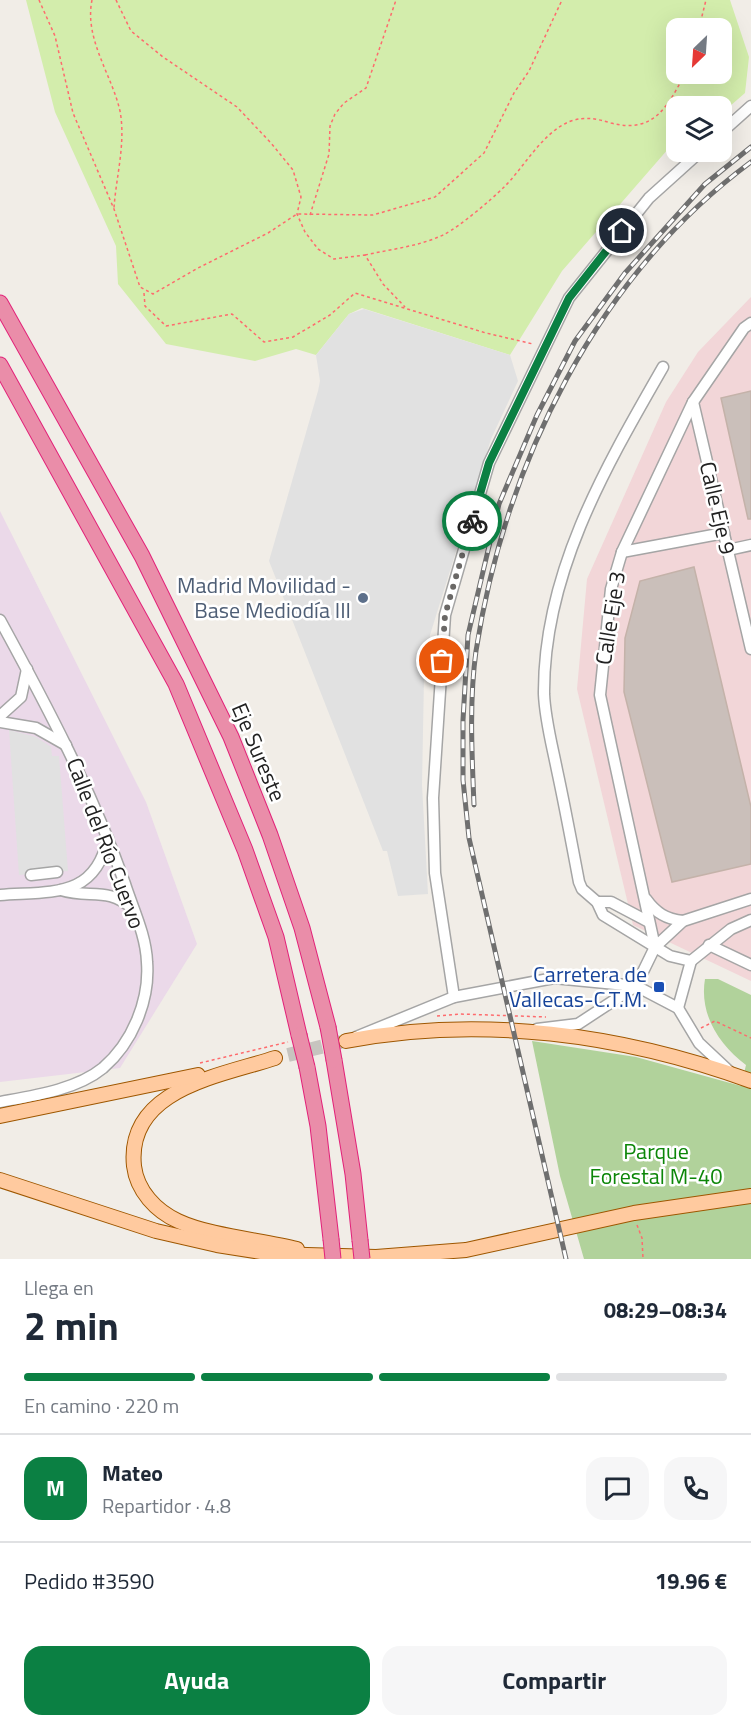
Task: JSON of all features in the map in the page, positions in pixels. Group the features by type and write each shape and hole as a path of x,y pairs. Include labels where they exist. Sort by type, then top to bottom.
{"highway":[{"name":"Eje Sureste","path":"0,303 142,556 231,737 270,835 302,928 328,1028 353,1174 362,1259"},
{"path":"0,365 176,684 210,762 260,893 276,937 318,1126 333,1259"}],"main road":[{"path":"346,1041 389,1033 454,1028 526,1030 644,1050 751,1081"},
{"path":"0,1116 281,1057 179,1090 160,1102 151,1110 139,1130 134,1153 136,1175 143,1190 156,1207 179,1222 317,1254"},
{"path":"0,1180 156,1231 217,1245 273,1254 376,1257 466,1250 634,1213 751,1196"}],"street":[{"path":"732,123 751,106"},
{"path":"454,997 440,914 434,830 445,615 489,463 569,298 649,198 689,162"},
{"name":"Calle Eje 3","path":"655,946 600,695 611,589 622,552 693,402 744,328 751,323"},
{"path":"663,367 612,457 570,552 556,600 547,655 544,695 582,889 597,902 603,915 670,956 691,962"},
{"name":"Calle Eje 9","path":"693,402 751,649"},
{"path":"622,552 724,533"},
{"path":"728,550 751,545"},
{"name":"Calle del Río Cuervo","path":"0,620 68,747 108,838 145,948 147,977 142,1007 128,1037 102,1068 89,1077 64,1088 0,1102"},
{"path":"0,716 21,697 27,669"},
{"path":"0,722 36,728 68,747"},
{"path":"0,895 61,890 83,881 102,863 108,838"},
{"path":"31,875 57,872"},
{"path":"61,890 75,894 107,894 126,902 134,910"},
{"path":"643,894 654,909 668,919 683,921"},
{"path":"526,1030 578,1023 636,986 655,946 683,921 751,898"},
{"path":"597,902 611,902 649,922"},
{"path":"678,1008 691,962 731,929 751,920"},
{"path":"709,945 751,965"},
{"path":"346,1041 454,997 554,978 636,986 678,1008 699,1043 734,1075"}],"path":[{"path":"39,0 54,36 73,113 114,209 140,287 144,292 145,306 166,326 232,314 264,342 293,337 330,315 355,293 486,333 546,346"},
{"path":"92,0 90,9 98,51 120,111 122,139 114,209"},
{"path":"116,0 131,31 163,57 237,107 271,143 293,170 301,197 297,214 305,232 318,249 334,259 415,244 446,233 503,189 546,140 570,121 590,117 627,127 648,124 668,105 680,84"},
{"path":"310,216 329,154 332,120 344,104 366,88 396,0"},
{"path":"144,292 153,294 198,268 268,233 297,214 310,216 373,215 435,197 484,153 514,93 529,71 562,0"},
{"path":"702,18 706,0"},
{"path":"365,255 383,284 407,309"},
{"path":"437,1016 460,1014 555,1017"},
{"path":"705,1024 715,1021 751,1038"},
{"path":"640,1234 643,1259"}],"shaded area":[{"path":"751,297 751,981 633,925 577,689 587,579 666,402 698,352"},
{"name":"Madrid Movilidad - Base Mediodía III","path":"364,309 510,355 518,381 491,439 430,635 424,678 422,785 428,894 398,896 387,851 383,851 269,561 318,391 320,381 316,355 349,314"},
{"path":"0,511 146,802 197,944 120,1068 0,1082"},
{"path":"9,730 36,737 51,747 52,756 59,756 68,871 19,875"}],"green space":[{"path":"26,0 730,0 749,57 745,93 732,104 732,96 666,96 666,151 562,271 510,355 362,308 349,314 316,355 296,349 255,361 166,344 118,284 116,246 55,112"},
{"name":"Parque Forestal M-40","path":"705,979 718,979 751,995 751,1259 584,1259 560,1176 532,1041 636,1057 741,1086 746,1065 727,1048 713,1028 705,1004"}],"building":[{"path":"751,391 751,519 748,519 721,398"},
{"path":"694,567 751,807 751,864 672,882 624,692 625,638 640,581"}],"tunnel":[{"path":"288,1055 341,1042"}],"railway":[{"path":"566,1259 469,838 463,780 463,720 468,635 499,504 537,415 575,341 625,273 705,184 751,147"},
{"path":"474,805 472,709 476,651 490,581 509,512 535,444 566,380 604,318 647,261 696,208 751,162"}],"way so far":[{"path":"442,661 445,615 472,521"}],"place":[{"name":"Madrid Movilidad - Base Mediodía III","path":"363,598"},
{"name":"Carretera de Vallecas-C.T.M.","path":"659,987"}],"route":[{"path":"472,521 489,463 569,298 622,231"}]}
